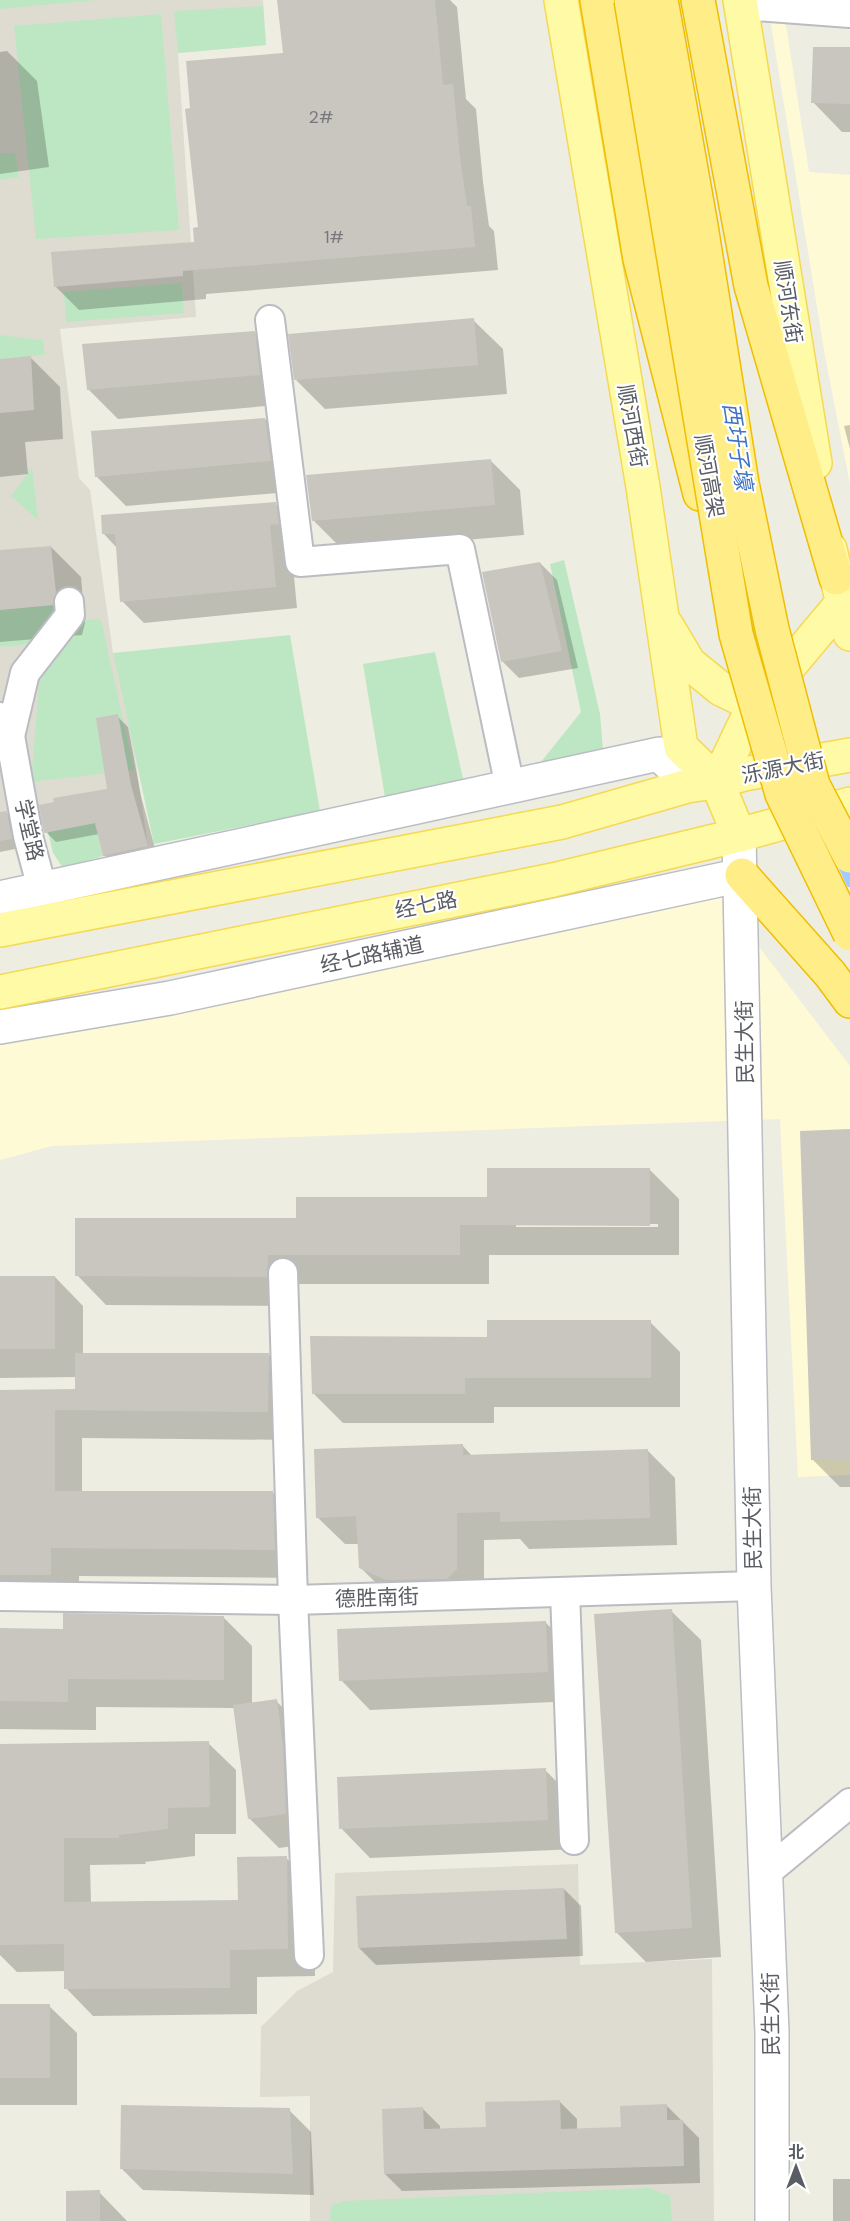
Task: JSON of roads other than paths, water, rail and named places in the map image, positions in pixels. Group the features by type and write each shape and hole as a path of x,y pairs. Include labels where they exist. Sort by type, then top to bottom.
{"highway":[{"path":"597,0 640,259 736,634"},
{"name":"顺河高架","path":"631,0 736,634 782,794 850,934"},
{"name":"顺河高架","path":"660,0 701,226 742,483 772,628 813,785 850,856"},
{"path":"698,0 751,286 843,605"},
{"path":"742,875 830,974 850,1001"}],"main road":[{"name":"顺河西街","path":"561,0 643,487 681,747 717,780 753,831"},
{"name":"顺河东街","path":"741,3 809,434 843,605"},
{"path":"0,930 562,822 717,780 738,733 762,699 843,605"},
{"path":"661,616 689,663 721,689 744,700 762,699"},
{"name":"泺源大街","path":"717,780 846,755"},
{"name":"经七路","path":"0,992 553,880 753,831 850,804"}],"street":[{"path":"741,3 850,13"},
{"path":"270,320 300,562 460,549 510,787"},
{"name":"学堂路","path":"42,888 28,836 5,727 13,675 70,615 69,602"},
{"path":"0,898 659,754 717,780"},
{"name":"民生大街","path":"753,831 742,875 754,1586 767,1872 772,2221"},
{"name":"经七路辅道","path":"0,1027 170,998 742,875"},
{"path":"283,1273 293,1600 309,1955"},
{"name":"德胜南街","path":"0,1596 293,1600 754,1586"},
{"path":"565,1592 574,1840"},
{"path":"767,1872 850,1803"}],"waterway":[{"name":"西圩子壕","path":"744,586 757,636"},
{"name":"西圩子壕","path":"841,863 850,883"}]}
